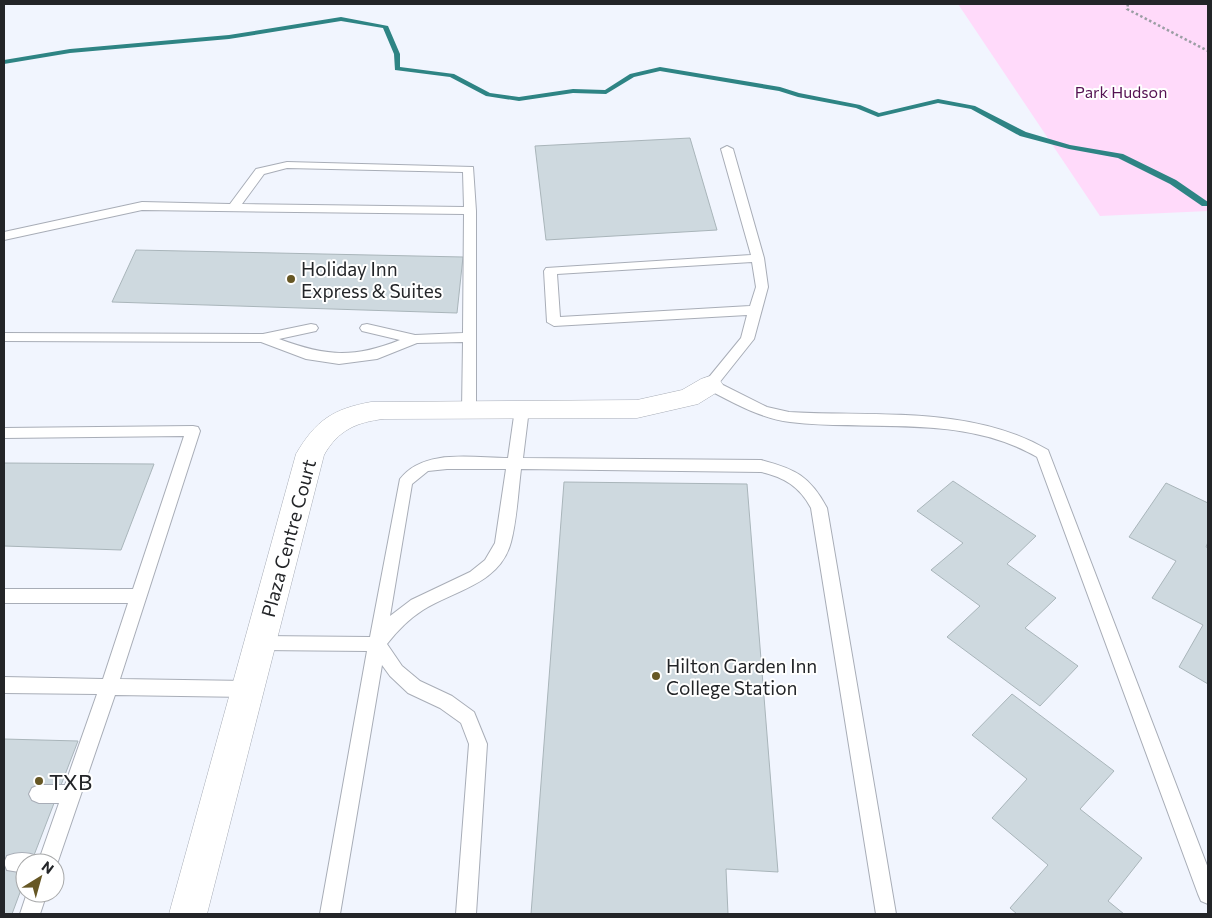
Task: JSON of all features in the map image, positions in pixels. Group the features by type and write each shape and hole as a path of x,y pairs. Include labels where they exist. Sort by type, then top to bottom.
{"street":[{"name":"Plaza Centre Court","path":"188,914 310,454 320,435 337,421 358,412 637,409 689,398 710,385"}],"lane":[{"path":"726,149 758,258 762,287 746,339 710,385 763,411 789,417 956,423 994,430 1017,438 1043,454 1208,894"},
{"path":"232,209 260,171 287,165 469,169 469,410"},
{"path":"4,236 142,206 232,209 470,211"},
{"path":"755,310 554,322 550,271 758,258"},
{"path":"4,337 262,338 311,328"},
{"path":"366,328 415,339 470,337"},
{"path":"262,338 306,354 339,359 377,354 415,339"},
{"path":"377,644 391,625 417,605 476,577 491,565 503,543 522,409"},
{"path":"4,433 193,431 51,853"},
{"path":"330,914 405,483 413,471 429,464 514,464 761,466 796,478 812,492 819,508 886,914"},
{"path":"4,596 139,596"},
{"path":"260,643 377,644"},
{"path":"377,644 396,671 414,687 446,702 468,718 478,744 466,914"},
{"path":"4,685 247,689"},
{"path":"39,794 72,794"}],"path":[{"path":"1128,4 1127,9 1152,23 1186,37 1208,51"}],"green space":[{"name":"Park Hudson","path":"958,4 1208,4 1208,211 1100,216"}],"building":[{"path":"690,138 717,230 546,240 535,146"},
{"name":"Holiday Inn Express & Suites","path":"136,250 463,257 457,313 112,302"},
{"path":"4,463 154,464 121,550 4,546"},
{"path":"953,481 1036,536 1007,564 1056,598 1025,628 1078,666 1040,706 947,637 980,606 931,570 963,543 917,511"},
{"name":"Hilton Garden Inn College Station","path":"564,482 747,484 778,872 726,869 728,914 531,914"},
{"path":"1166,483 1208,503 1208,542 1206,547 1208,548 1208,684 1179,667 1203,625 1152,598 1176,561 1129,537"},
{"path":"1012,694 1114,771 1080,809 1142,858 1108,901 1124,914 1017,914 1010,908 1048,865 992,818 1027,779 972,735"},
{"path":"4,739 78,741 35,853 15,853 16,903 12,914 4,914"}],"waterway":[{"path":"4,62 70,51 229,37 341,19 386,27 397,54 397,69 452,75 488,95 519,99 573,91 606,92 632,75 660,69 780,89 798,95 858,106 878,115 938,101 973,107 1023,134 1069,147 1120,156 1173,182 1205,204 1208,204"}],"place":[{"name":"Holiday Inn Express & Suites","path":"291,279"},
{"name":"Hilton Garden Inn College Station","path":"656,676"},
{"name":"TXB","path":"39,781"}]}
